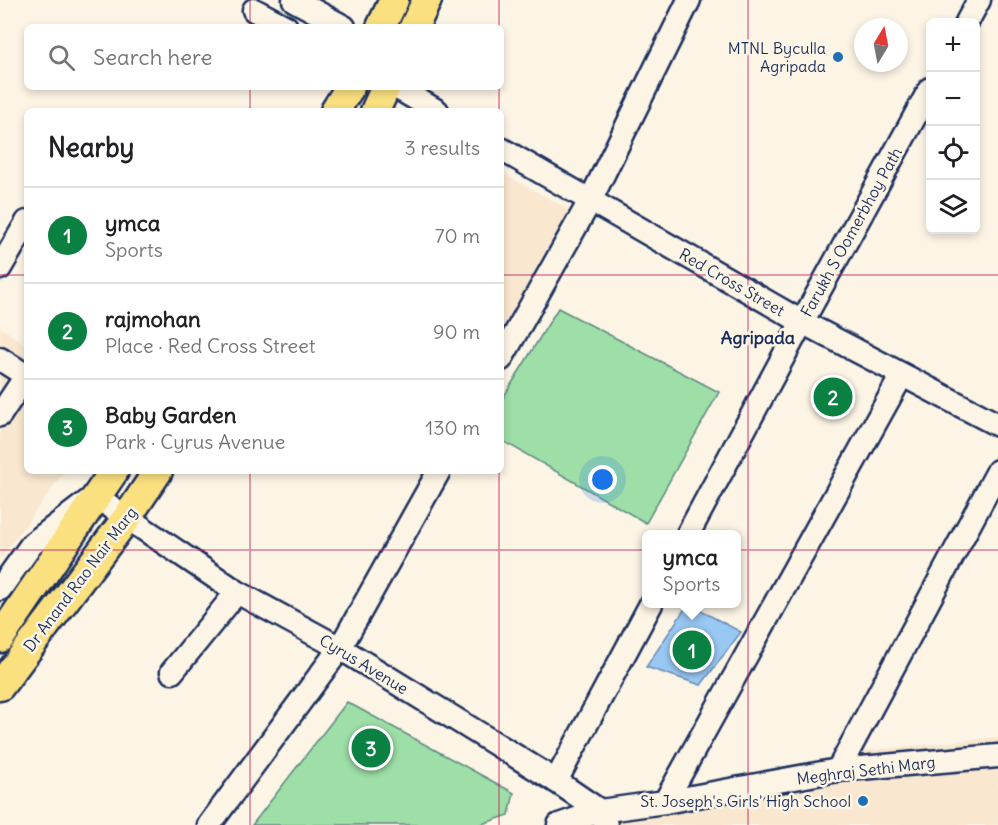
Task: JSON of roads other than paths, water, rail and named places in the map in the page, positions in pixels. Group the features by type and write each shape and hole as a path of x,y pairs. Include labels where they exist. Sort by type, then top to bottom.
{"main road":[{"path":"382,24 394,0"},
{"path":"415,24 427,0"},
{"path":"337,108 348,90"},
{"path":"376,108 385,90"},
{"name":"Dr Anand Rao Nair Marg","path":"0,638 112,474"},
{"name":"Dr Anand Rao Nair Marg","path":"0,686 126,519 156,474"}],"street":[{"path":"294,0 338,24"},
{"path":"504,354 590,201 689,0"},
{"path":"969,18 979,0"},
{"path":"254,10 280,24"},
{"path":"401,90 432,108"},
{"name":"Farukh S Oomerbhoy Path","path":"690,530 926,96"},
{"name":"Red Cross Street","path":"504,150 802,322 998,425"},
{"path":"0,268 24,227"},
{"path":"0,359 24,375"},
{"path":"665,802 902,375"},
{"path":"0,416 24,379"},
{"path":"838,770 998,471"},
{"path":"209,825 340,648 437,474"},
{"path":"0,589 32,544 95,496"},
{"name":"Cyrus Avenue","path":"95,496 237,592 340,648 556,781 603,818"},
{"path":"172,672 237,592"},
{"path":"556,781 648,608"},
{"name":"Meghraj Sethi Marg","path":"559,825 603,818 665,802 838,770 998,756"}],"water":[{"path":"685,608 696,608 741,632 701,685 646,667"}],"place":[{"name":"MTNL Byculla Agripada","path":"838,57"},
{"name":"rajmohan","path":"833,397"},
{"name":"ymca","path":"692,650"},
{"name":"Baby Garden","path":"371,748"},
{"name":"St. Joseph's Girls' High School","path":"863,801"}],"district":[{"name":"Agripada","path":"758,338"}]}
